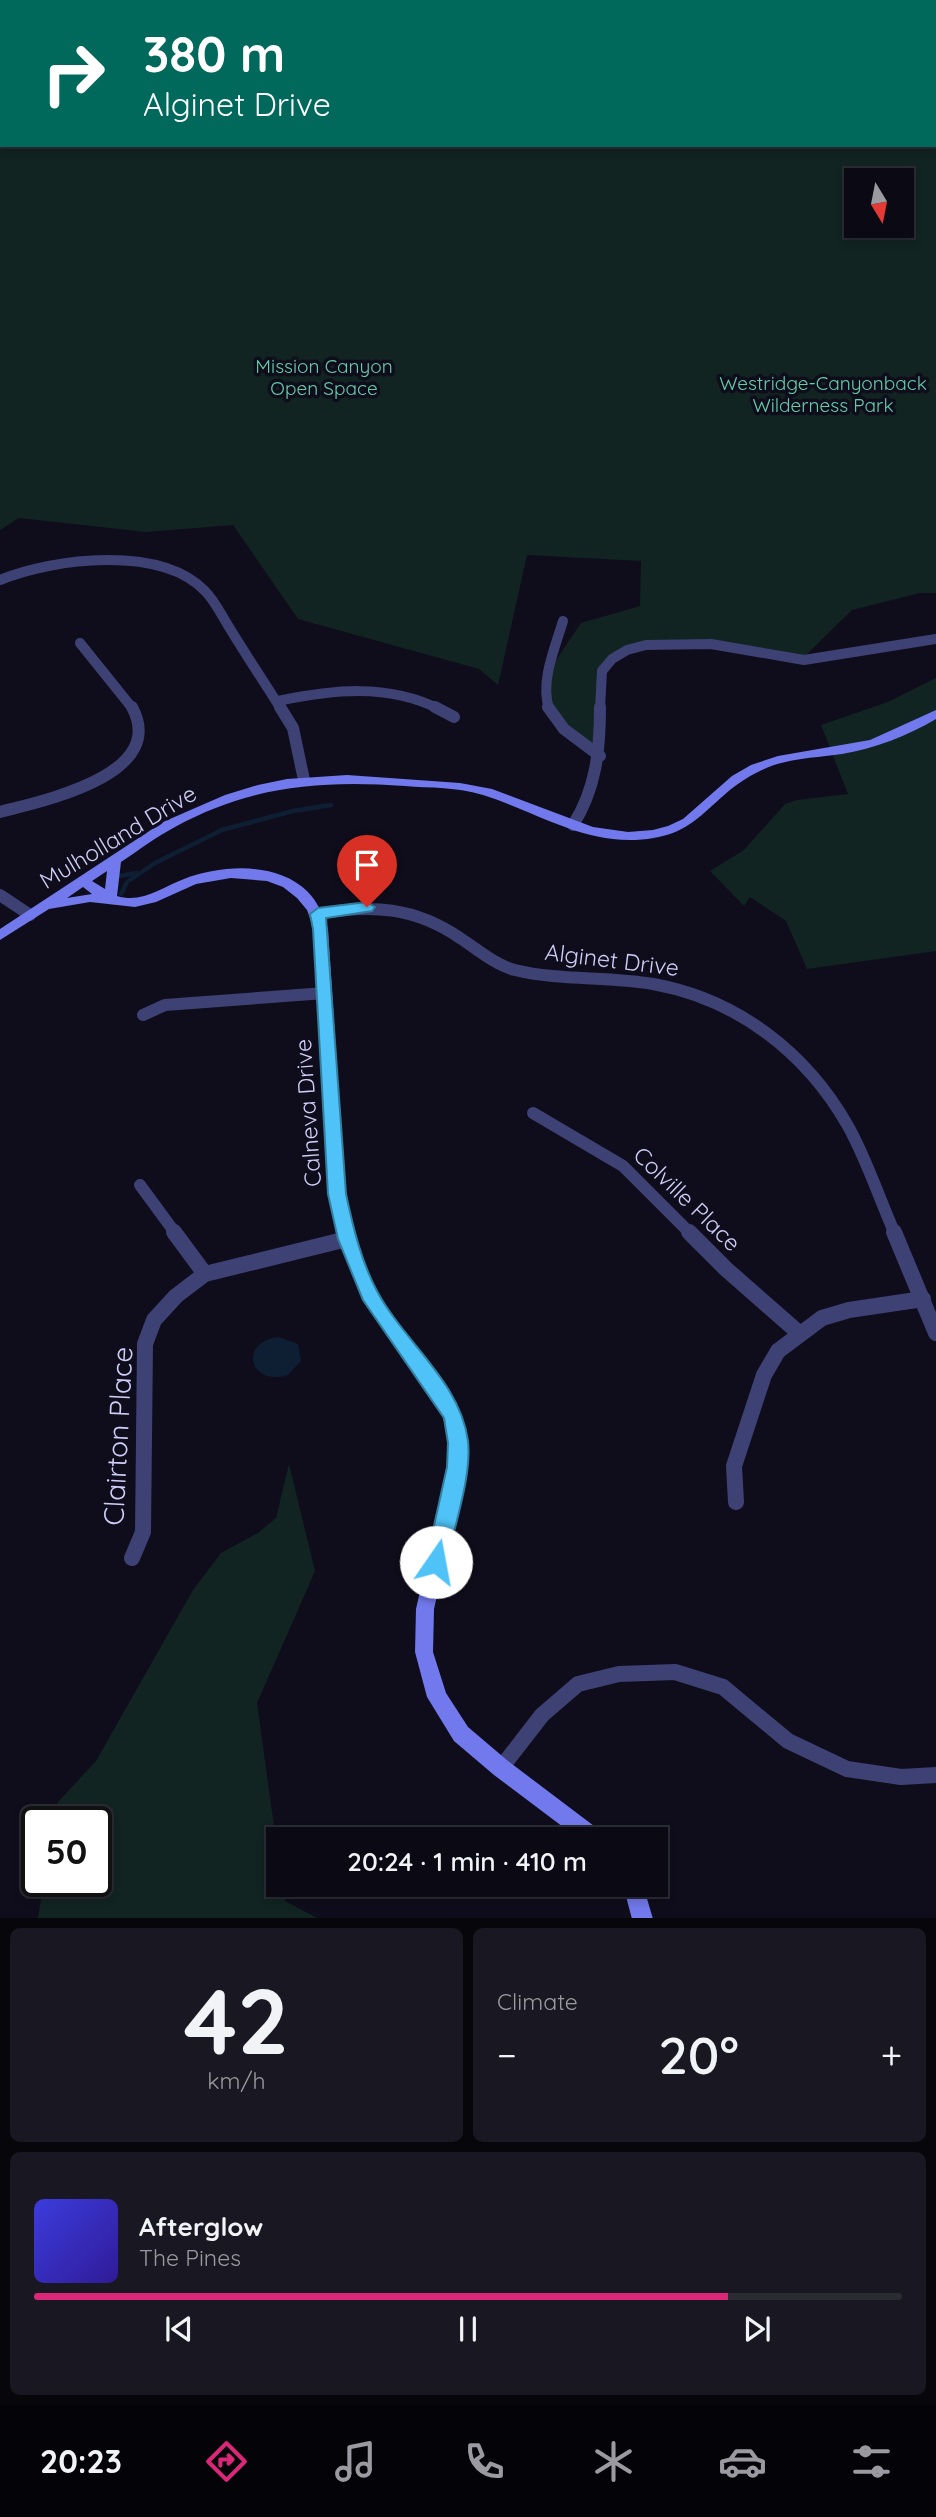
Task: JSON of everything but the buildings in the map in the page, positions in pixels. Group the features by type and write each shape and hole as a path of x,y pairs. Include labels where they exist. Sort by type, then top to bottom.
{"main road":[{"name":"Mulholland Drive","path":"0,935 194,811 250,790 304,780 353,778 479,790 608,835 658,834 679,828 696,818 733,781 754,769 779,759 876,742 916,727 936,714"},
{"path":"110,900 115,860"},
{"path":"43,907 90,898 128,903 142,901 215,875 243,873 267,876 293,886 309,900 318,914"},
{"path":"83,881 110,900"},
{"name":"Calneva Drive","path":"318,914 337,1194 347,1239 369,1295 442,1396 453,1417 458,1443 457,1467 425,1609 424,1652 437,1697 461,1734 579,1827"},
{"path":"637,1897 643,1918"}],"street":[{"path":"0,580 15,573 70,563 155,565 176,570 191,578 207,593 278,701 293,728 304,780"},
{"path":"563,621 548,672 548,707 572,738 600,757"},
{"path":"573,825 582,813 600,757 600,676 607,661 621,651 642,645 668,643 743,648 801,660 936,639"},
{"path":"0,812 86,787 112,774 128,760 137,744 140,729 136,712 80,643"},
{"path":"278,701 349,688 389,692 432,704 454,717"},
{"path":"0,895 30,915"},
{"name":"Alginet Drive","path":"318,914 367,907 395,909 425,918 494,962 513,970 690,992 715,1001 762,1029 823,1088 849,1127 936,1333"},
{"path":"143,1015 165,1006 325,993"},
{"name":"Colville Place","path":"533,1113 557,1130 604,1153 623,1166 726,1269 799,1333"},
{"path":"140,1185 205,1274"},
{"name":"Clairton Place","path":"132,1558 142,1532 145,1481 145,1344 154,1320 176,1296 205,1274 347,1239"},
{"path":"736,1502 734,1466 764,1375 778,1350 822,1318 849,1310 923,1299"},
{"path":"501,1768 542,1715 578,1684 619,1674 675,1672 723,1687 788,1741 847,1769 901,1777 936,1775"}],"green space":[{"name":"Mission Canyon Open Space","path":"0,147 936,147 936,593 920,593 852,610 801,660 743,648 642,645 607,661 600,756 548,707 548,672 581,623 640,606 641,561 527,555 498,685 479,669 298,619 233,525 146,532 19,518 0,530"},
{"path":"936,678 936,951 807,969 786,921 750,897 744,906 710,871 744,850 785,804 848,794 821,725 888,702"},
{"path":"289,1464 315,1571 257,1703 274,1827 266,1827 266,1897 284,1897 285,1901 317,1918 38,1918 41,1897 112,1897 112,1806 57,1806 57,1803 96,1761 193,1590 221,1553 258,1533 276,1518"}],"water":[{"path":"279,1337 298,1344 301,1361 288,1375 265,1375 257,1370 253,1354 257,1347 266,1341"}],"waterway":[{"path":"121,894 127,882 155,863 222,830 293,811 331,805"},
{"path":"120,876 137,873"}],"route":[{"path":"367,907 318,914 337,1194 347,1239 369,1295 442,1396 453,1417 458,1443 457,1467 436,1562"}],"park label":[{"name":"Westridge-Canyonback Wilderness Park","path":"823,394"}]}
